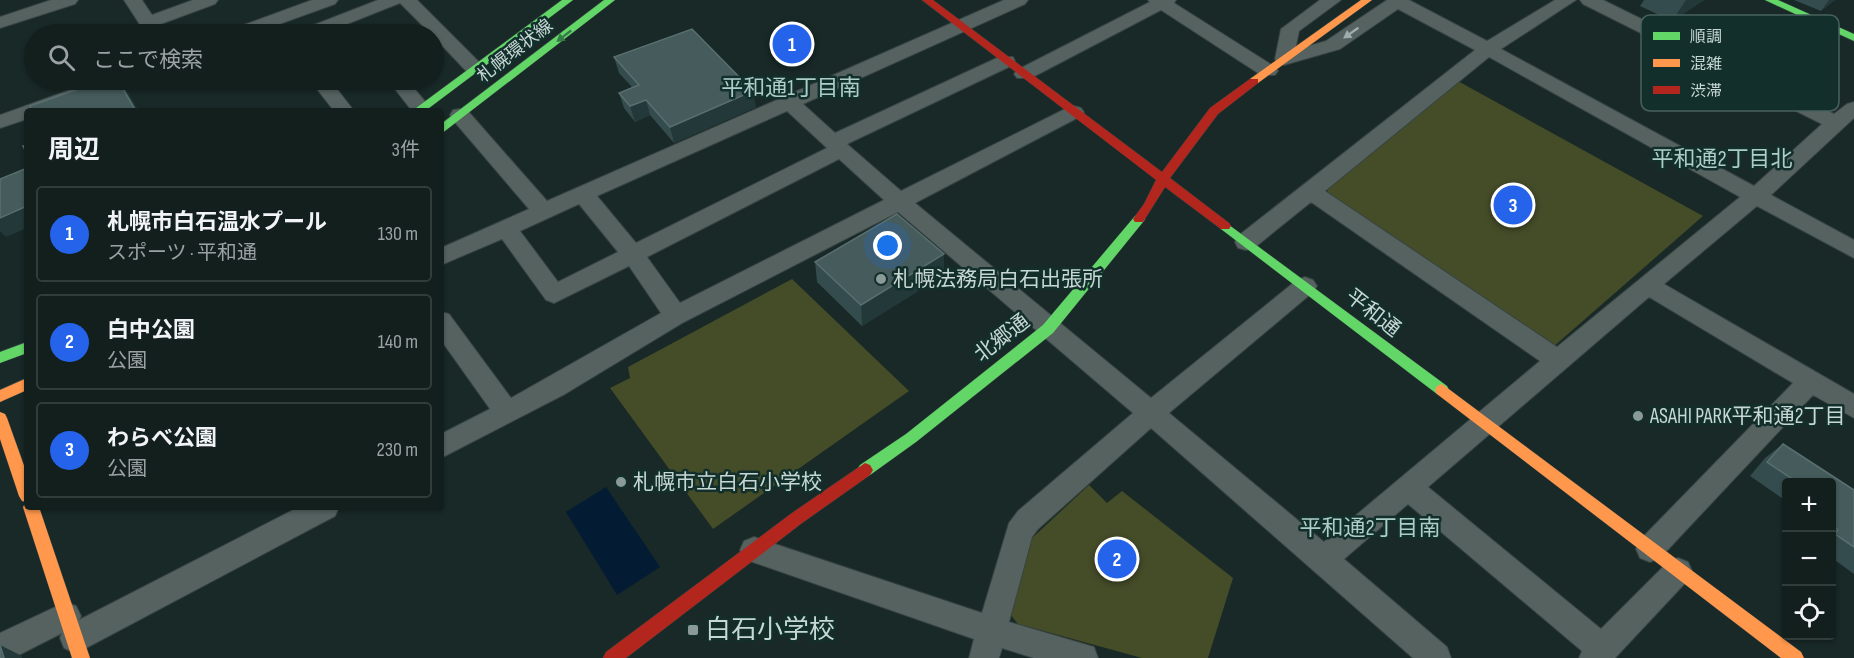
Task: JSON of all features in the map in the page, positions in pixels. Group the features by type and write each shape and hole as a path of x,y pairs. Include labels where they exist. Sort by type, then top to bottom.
{"main road":[{"name":"札幌環状線","path":"423,108 567,0"},
{"name":"札幌環状線","path":"444,128 610,0"},
{"name":"平和通","path":"927,0 1795,658"},
{"name":"北郷通","path":"612,658 754,550 911,438 1048,329 1149,206 1163,179 1214,111 1367,0"},
{"path":"1770,0 1803,15"},
{"path":"1839,31 1854,38"},
{"path":"0,358 24,348"},
{"path":"0,396 24,385"},
{"path":"0,418 24,478"},
{"path":"32,510 74,637"}],"street":[{"path":"0,24 69,0"},
{"path":"133,0 149,24"},
{"path":"162,24 208,0"},
{"path":"263,24 329,0"},
{"path":"333,24 394,0"},
{"path":"407,0 431,24"},
{"path":"444,255 1019,0"},
{"path":"1332,0 1290,29 1284,58 1333,45 1398,1 1854,250"},
{"path":"1246,242 1488,49 1567,0"},
{"path":"1589,0 1641,23"},
{"path":"1024,74 1162,1 1268,71"},
{"path":"348,18 353,24"},
{"path":"444,38 475,69"},
{"path":"507,228 554,294 1006,61"},
{"path":"40,108 88,90"},
{"path":"328,90 342,108"},
{"path":"405,90 418,108"},
{"path":"789,102 836,147 1436,658"},
{"path":"444,445 556,387 676,316 1074,112"},
{"path":"0,122 24,114"},
{"path":"460,115 542,210"},
{"path":"1323,560 1557,360 1756,196 1845,115"},
{"path":"1310,191 1557,360"},
{"path":"582,193 633,254 676,316"},
{"path":"1647,285 1854,407"},
{"path":"988,645 1019,532 1028,520 1151,413 1305,286"},
{"path":"444,325 507,413"},
{"path":"1650,549 1811,381"},
{"path":"1408,487 1598,654 1678,571"},
{"path":"0,649 74,637 319,510"},
{"path":"754,550 988,645 1083,658"}],"green space":[{"path":"1456,80 1703,216 1552,348 1327,194 1328,188"},
{"path":"792,279 909,391 713,529 610,388 630,378 628,367"},
{"path":"1089,485 1107,503 1122,491 1233,578 1208,658 1142,658 1018,624 1010,614 1030,540"}],"water":[{"path":"606,487 660,567 617,595 566,512"}],"building":[{"path":"692,29 753,91 670,127 646,100 630,106 619,93 639,85 614,57"},
{"path":"76,90 124,90 134,108 31,108 30,106"},
{"path":"24,169 24,207 0,218 0,179"},
{"path":"897,214 944,254 861,305 815,262"},
{"path":"1783,444 1835,478 1791,478 1767,462"},
{"path":"1836,478 1854,490 1854,547 1836,535 1838,530 1836,528"},
{"path":"0,645 4,658 0,658"}],"traffic: fast":[{"path":"422,108 568,0"},
{"path":"444,128 610,0"},
{"path":"1770,0 1803,15"},
{"path":"1839,31 1854,38"},
{"path":"865,470 911,438 1048,329 1139,219"},
{"path":"1225,226 1442,390"},
{"path":"0,358 24,348"}],"traffic: slow":[{"path":"1254,81 1367,0"},
{"path":"0,396 24,385"},
{"path":"1442,390 1795,658"},
{"path":"0,418 24,487"},
{"path":"32,510 81,658"}],"traffic: jam":[{"path":"927,0 1225,226"},
{"path":"1139,219 1149,206 1163,179 1214,111 1254,81"},
{"path":"612,658 797,518 865,470"}],"place":[{"name":"札幌市白石温水プール","path":"792,44"},
{"name":"わらべ公園","path":"1513,205"},
{"name":"札幌法務局白石出張所","path":"881,279"},
{"name":"ASAHI PARK平和通2丁目","path":"1638,416"},
{"name":"札幌市立白石小学校","path":"621,482"},
{"name":"白中公園","path":"1117,559"},
{"name":"白石小学校","path":"693,630"}],"district":[{"name":"平和通1丁目南","path":"791,88"},
{"name":"平和通2丁目北","path":"1722,159"},
{"name":"平和通2丁目南","path":"1370,528"}]}
